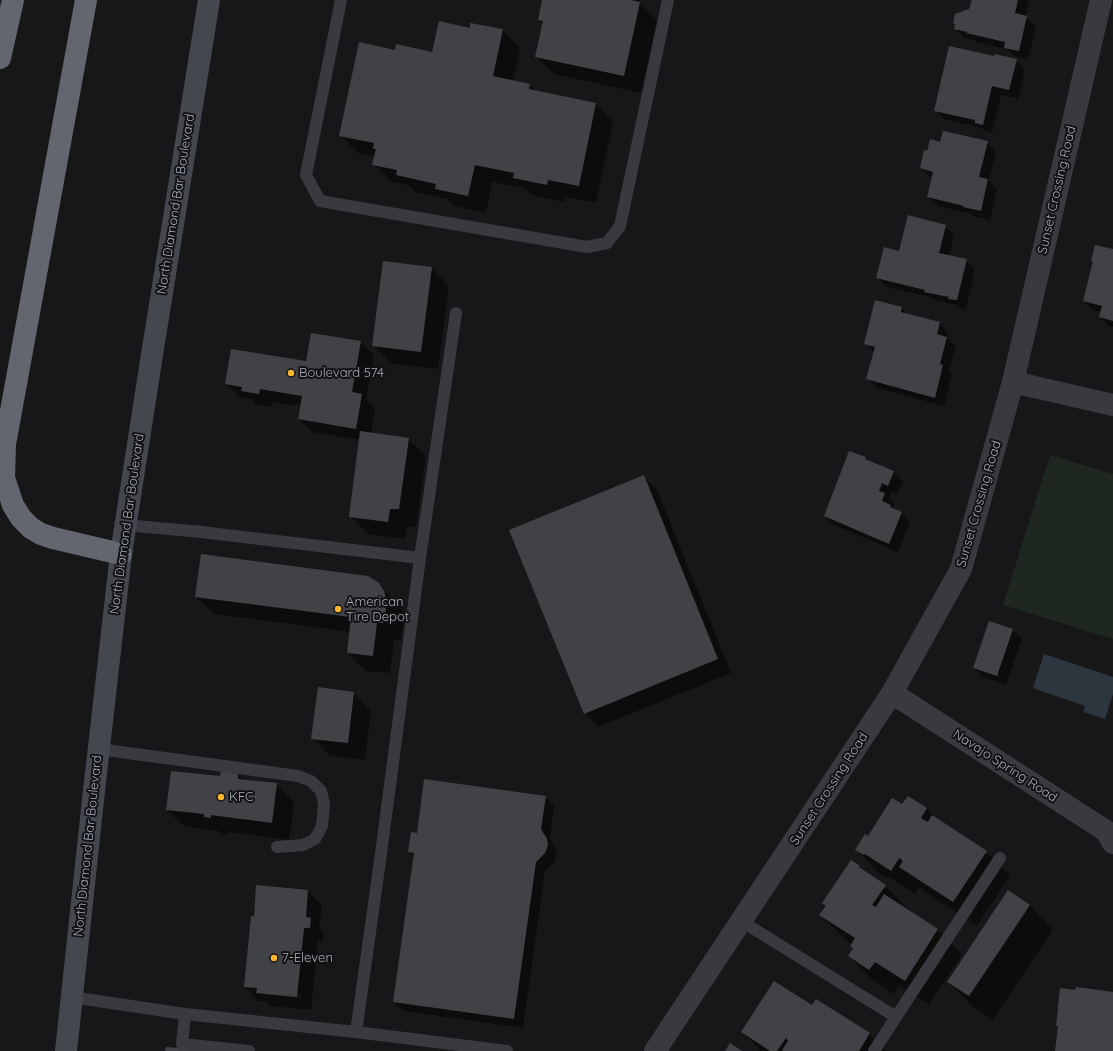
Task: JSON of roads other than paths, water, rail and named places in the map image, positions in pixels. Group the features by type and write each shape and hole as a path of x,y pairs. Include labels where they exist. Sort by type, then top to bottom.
{"highway":[{"path":"0,58 13,0"},
{"path":"86,0 5,444 4,478 13,505 21,518 31,528 41,534 53,538 121,554"}],"main road":[{"name":"North Diamond Bar Boulevard","path":"66,1051 98,749 121,554 209,0"}],"street":[{"name":"Sunset Crossing Road","path":"655,1051 892,693 961,569 1013,382 1101,0"},
{"path":"1013,382 1113,405"},
{"name":"Navajo Spring Road","path":"892,693 1106,831 1113,843"}],"lane":[{"path":"341,0 306,175 320,201 587,247 607,243 620,226 668,0"},
{"path":"356,1032 420,558 456,314"},
{"path":"125,525 208,533 420,558"},
{"path":"98,749 298,776 311,781 321,791 324,804 322,826 315,839 303,844 277,847"},
{"path":"874,1051 1000,858"},
{"path":"741,921 896,1017"},
{"path":"71,997 185,1014 356,1032 507,1051"},
{"path":"185,1014 182,1044 249,1051"}],"place":[{"name":"Boulevard 574","path":"291,373"},
{"name":"American Tire Depot","path":"338,609"},
{"name":"KFC","path":"221,797"},
{"name":"7-Eleven","path":"274,958"}]}
